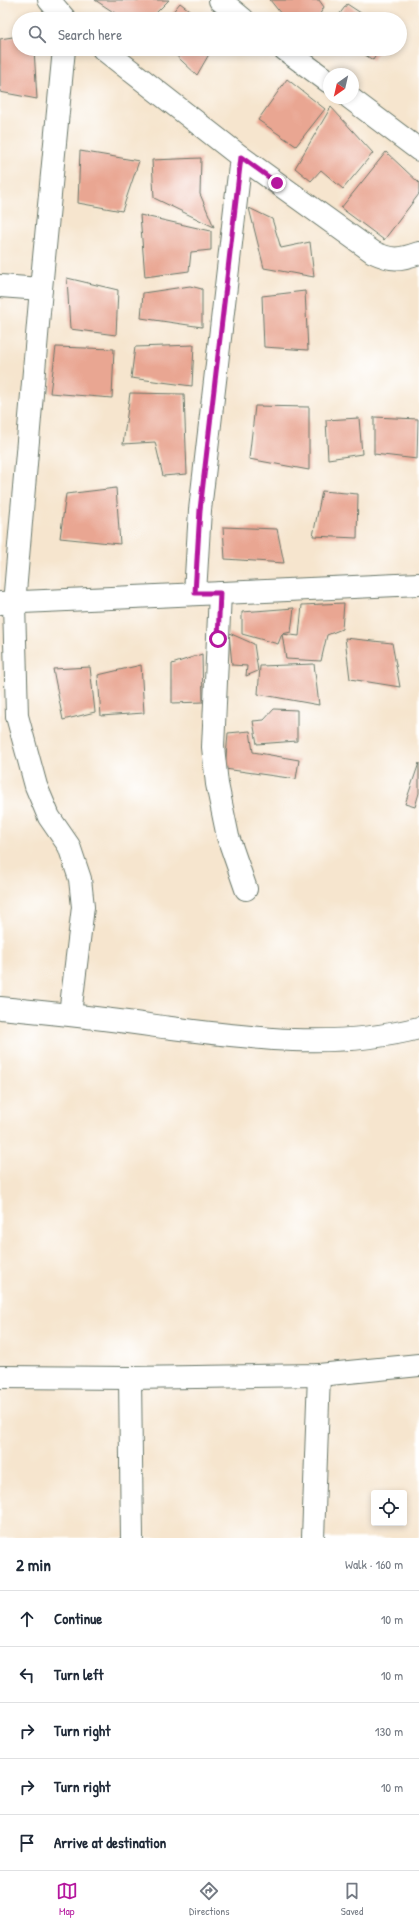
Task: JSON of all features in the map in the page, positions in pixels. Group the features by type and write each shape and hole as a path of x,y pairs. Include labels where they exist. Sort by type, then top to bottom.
{"street":[{"path":"49,0 59,12"},
{"path":"220,0 235,12"},
{"path":"63,56 41,289 7,604 17,716 36,786 49,817 69,846 80,879 83,907 70,1014"},
{"path":"112,56 241,157 373,252 387,259 402,259 419,252"},
{"path":"294,56 323,78"},
{"path":"358,104 419,150"},
{"path":"195,593 200,510 241,157"},
{"path":"0,286 41,289"},
{"path":"7,604 195,593 419,584"},
{"path":"220,593 213,747 217,784 228,838 246,889"},
{"path":"0,1008 70,1014 222,1034 303,1041 353,1039 419,1028"},
{"path":"0,1377 130,1378 319,1375 419,1365"},
{"path":"313,1538 319,1375"},
{"path":"130,1378 132,1538"}],"building":[{"path":"95,0 169,0 157,12 113,12"},
{"path":"270,0 319,0 324,7 321,12 279,12"},
{"path":"180,3 192,12 173,12"},
{"path":"347,4 359,12 341,12"},
{"path":"12,37 12,56 34,56 37,99 0,92 0,39"},
{"path":"177,56 208,56 197,75"},
{"path":"367,56 376,56 373,60"},
{"path":"287,79 325,109 296,146 258,120"},
{"path":"331,107 373,153 343,189 321,170 311,181 295,168"},
{"path":"80,151 139,161 122,211 78,203"},
{"path":"386,152 419,183 419,194 384,240 341,208"},
{"path":"201,158 200,194 214,227 154,198 152,160"},
{"path":"249,208 272,219 281,248 310,242 314,277 264,268"},
{"path":"140,215 211,231 211,250 191,252 189,271 145,277"},
{"path":"67,278 118,290 116,335 70,329"},
{"path":"190,286 202,289 202,327 141,318 143,293"},
{"path":"305,291 308,350 264,347 262,296"},
{"path":"194,345 192,386 131,378 135,347"},
{"path":"56,347 114,349 112,398 50,393"},
{"path":"130,393 184,394 187,474 163,476 155,442 123,444"},
{"path":"255,406 309,407 309,470 249,459"},
{"path":"374,417 418,419 417,459 374,454"},
{"path":"359,418 362,454 328,459 326,420"},
{"path":"116,488 120,544 60,538 66,494"},
{"path":"322,491 358,494 357,538 313,536"},
{"path":"223,527 277,529 284,563 225,559"},
{"path":"344,603 342,629 327,635 321,661 286,659 282,634 299,636 302,605"},
{"path":"294,608 291,632 282,634 278,644 242,634 242,612"},
{"path":"229,633 254,644 258,671 246,676 247,666 232,665"},
{"path":"345,638 392,643 400,687 350,679"},
{"path":"202,654 203,702 172,703 172,664"},
{"path":"314,664 319,705 258,694 260,666"},
{"path":"141,665 144,713 101,716 98,675"},
{"path":"90,667 95,712 63,720 53,669"},
{"path":"274,709 297,710 297,741 257,744 253,721 264,720"},
{"path":"250,731 253,752 299,760 296,779 225,769 228,733"},
{"path":"419,763 419,793 415,807 405,804"}],"route":[{"path":"218,639 220,593 195,593 200,510 241,157 277,183"}]}
